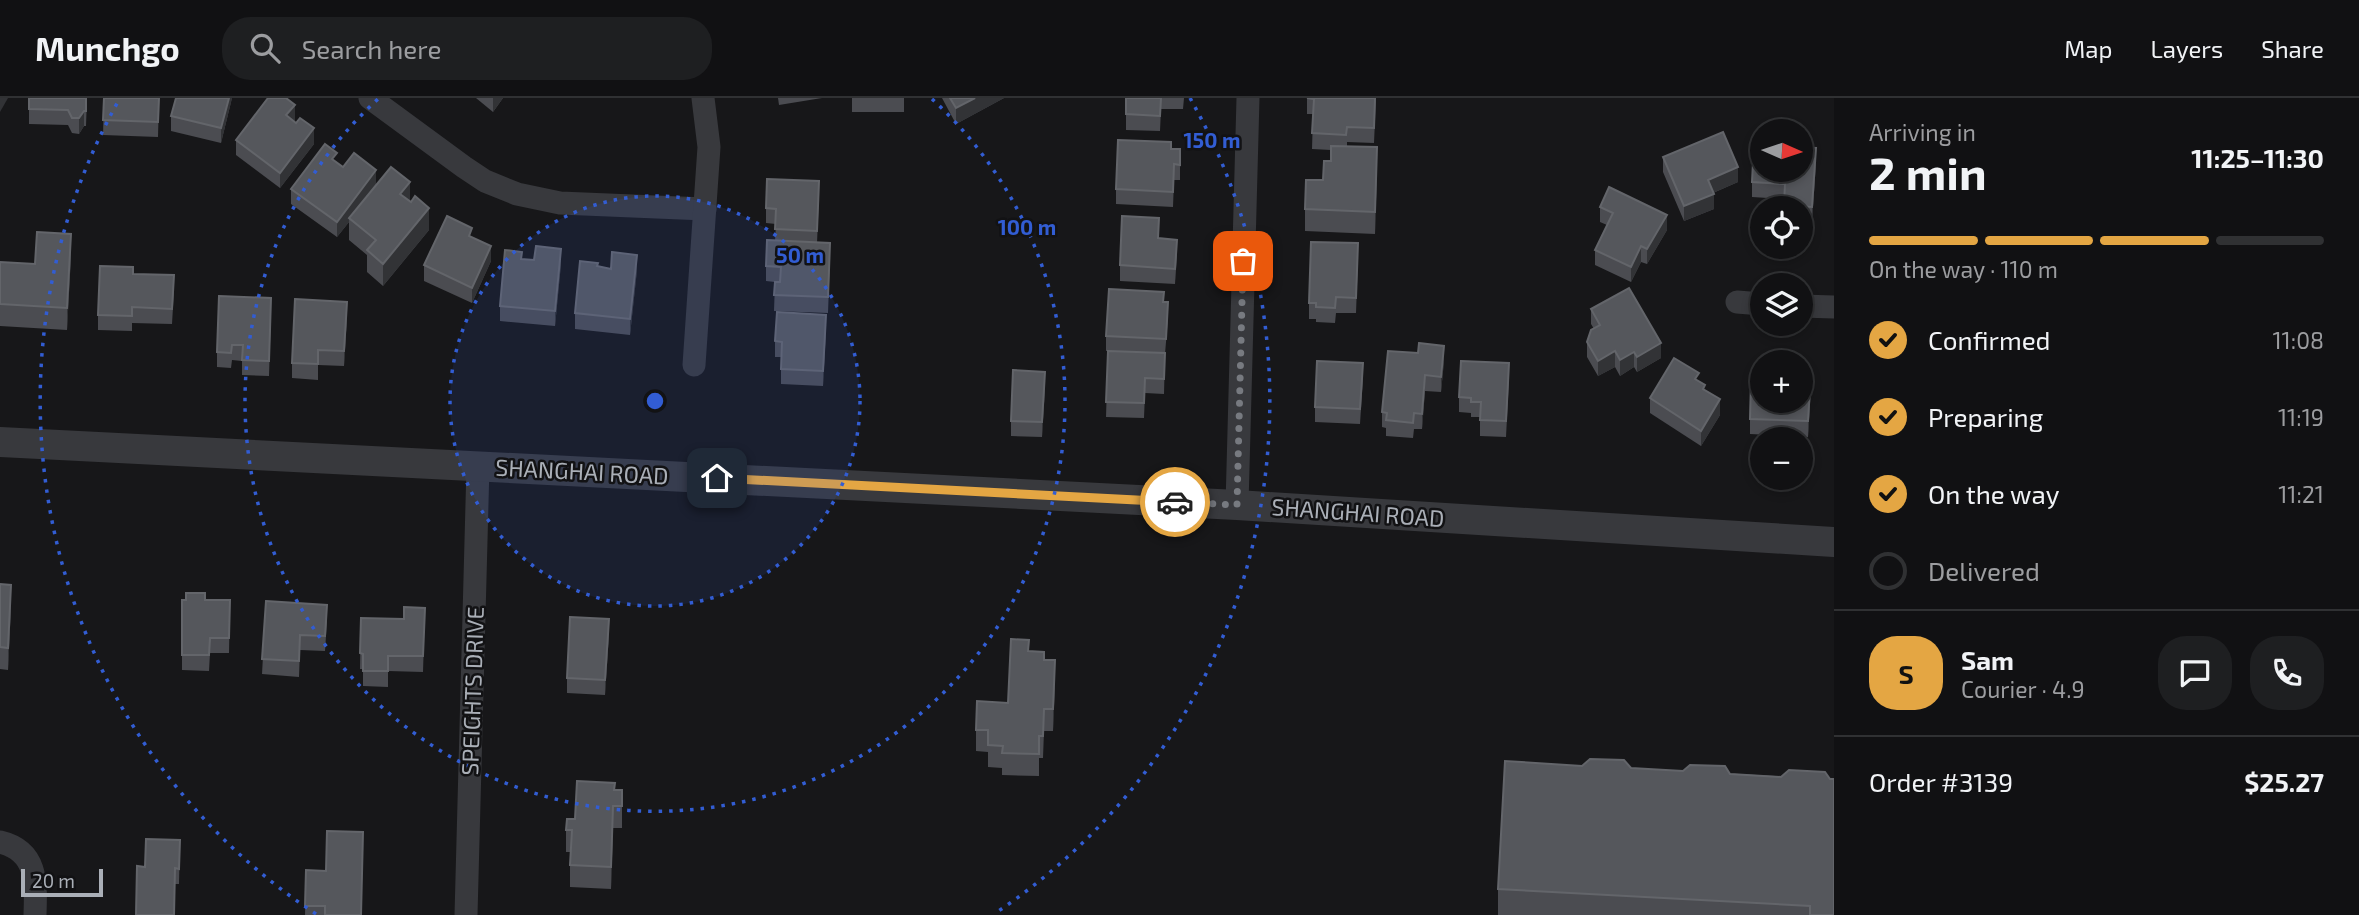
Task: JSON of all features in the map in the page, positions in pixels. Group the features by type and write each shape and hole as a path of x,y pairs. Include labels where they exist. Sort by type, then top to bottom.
{"street":[{"path":"370,98 485,181 517,194 560,203 705,209"},
{"path":"694,365 709,147 703,98"},
{"path":"1237,505 1248,98"},
{"path":"1737,302 1750,303"},
{"path":"1813,306 1834,307"},
{"name":"SHANGHAI ROAD","path":"0,442 1237,505 1834,542"},
{"name":"SPEIGHTS DRIVE","path":"466,915 478,466"},
{"path":"0,842 18,849 33,869 36,881 35,915"}],"building":[{"path":"29,98 86,98 86,111 79,118 72,118 68,110 29,109"},
{"path":"104,98 159,98 158,122 103,120"},
{"path":"176,98 229,98 221,128 171,116"},
{"path":"268,98 286,98 295,105 286,115 296,123 300,118 314,128 280,173 236,140"},
{"path":"950,98 975,98 956,108"},
{"path":"1126,98 1161,98 1160,116 1126,114"},
{"path":"1307,98 1375,98 1374,128 1347,127 1346,135 1312,133 1314,99"},
{"path":"1723,132 1738,167 1708,180 1714,194 1684,206 1663,157"},
{"path":"1118,140 1171,142 1171,149 1180,149 1180,165 1174,164 1173,192 1116,189"},
{"path":"325,144 337,153 332,159 343,167 354,153 376,170 337,222 291,189"},
{"path":"1331,146 1377,147 1375,212 1305,209 1306,180 1323,180 1324,161 1331,161"},
{"path":"1813,148 1816,148 1813,196 1784,196 1785,184 1752,182 1813,182"},
{"path":"391,167 410,182 400,194 411,202 415,196 429,208 383,264 367,250 376,240 349,218"},
{"path":"767,179 819,181 817,231 775,229 776,209 766,208"},
{"path":"1609,187 1667,215 1647,249 1641,246 1631,267 1595,250 1613,213 1600,207"},
{"path":"447,216 472,228 469,236 491,246 472,288 424,265"},
{"path":"1122,216 1159,218 1158,238 1177,240 1175,269 1120,265"},
{"path":"37,232 71,234 67,308 0,304 0,262 35,264"},
{"path":"767,240 830,243 828,297 774,295 775,282 780,282 781,267 766,266"},
{"path":"1311,242 1358,243 1356,298 1336,297 1335,308 1316,307 1316,303 1309,303"},
{"path":"536,246 561,249 555,311 500,306 505,250 522,252 521,259 534,260"},
{"path":"612,252 637,255 630,319 575,313 580,261 598,263 597,266 611,269"},
{"path":"100,266 133,267 133,274 174,275 172,309 132,307 132,316 98,315"},
{"path":"1629,288 1661,343 1637,357 1634,352 1620,360 1615,351 1598,361 1587,342 1591,330 1600,325 1591,309"},
{"path":"1109,289 1164,292 1163,302 1168,302 1166,339 1106,336"},
{"path":"219,296 271,298 269,361 242,360 243,345 232,345 231,353 217,352"},
{"path":"295,299 347,302 344,351 318,350 318,364 292,363"},
{"path":"777,312 826,315 823,371 781,369 782,342 775,341"},
{"path":"1419,343 1444,346 1441,377 1425,375 1422,414 1414,413 1413,423 1386,420 1387,413 1382,412 1388,351 1418,353"},
{"path":"1108,351 1165,353 1164,379 1145,378 1144,403 1106,402"},
{"path":"1674,358 1699,373 1695,379 1705,385 1703,389 1720,399 1701,431 1650,398"},
{"path":"1317,361 1363,363 1360,409 1315,407"},
{"path":"1461,361 1509,363 1506,421 1480,420 1481,402 1471,402 1471,398 1459,397"},
{"path":"1013,370 1045,372 1042,422 1011,421"},
{"path":"1750,413 1808,413 1808,421 1750,419"},
{"path":"0,584 11,585 8,648 0,647"},
{"path":"186,593 205,593 205,600 230,600 229,638 210,638 209,655 182,655 182,600 186,600"},
{"path":"266,601 327,605 325,636 300,635 299,661 262,659"},
{"path":"404,607 425,608 423,656 388,656 388,671 363,671 363,654 360,653 361,618 404,619"},
{"path":"570,617 609,619 605,680 567,678"},
{"path":"1011,639 1029,640 1028,651 1044,652 1044,660 1055,660 1053,709 1044,709 1039,754 1002,753 1003,746 988,745 988,730 976,730 977,701 1008,703"},
{"path":"1590,759 1624,760 1631,768 1683,771 1690,765 1725,766 1730,774 1781,777 1789,770 1825,772 1830,779 1834,779 1834,915 1810,915 1810,906 1498,889 1505,761 1582,766"},
{"path":"577,781 615,783 614,790 622,790 622,806 613,806 611,867 570,865 572,830 566,830 567,819 575,819"},
{"path":"327,831 363,832 361,915 325,915 325,906 305,906 306,870 326,871"},
{"path":"146,839 180,840 179,869 175,868 174,915 136,915 137,866 145,867"}],"way so far":[{"path":"1175,502 1237,505 1243,261"}],"route":[{"path":"717,478 1175,502"}]}
